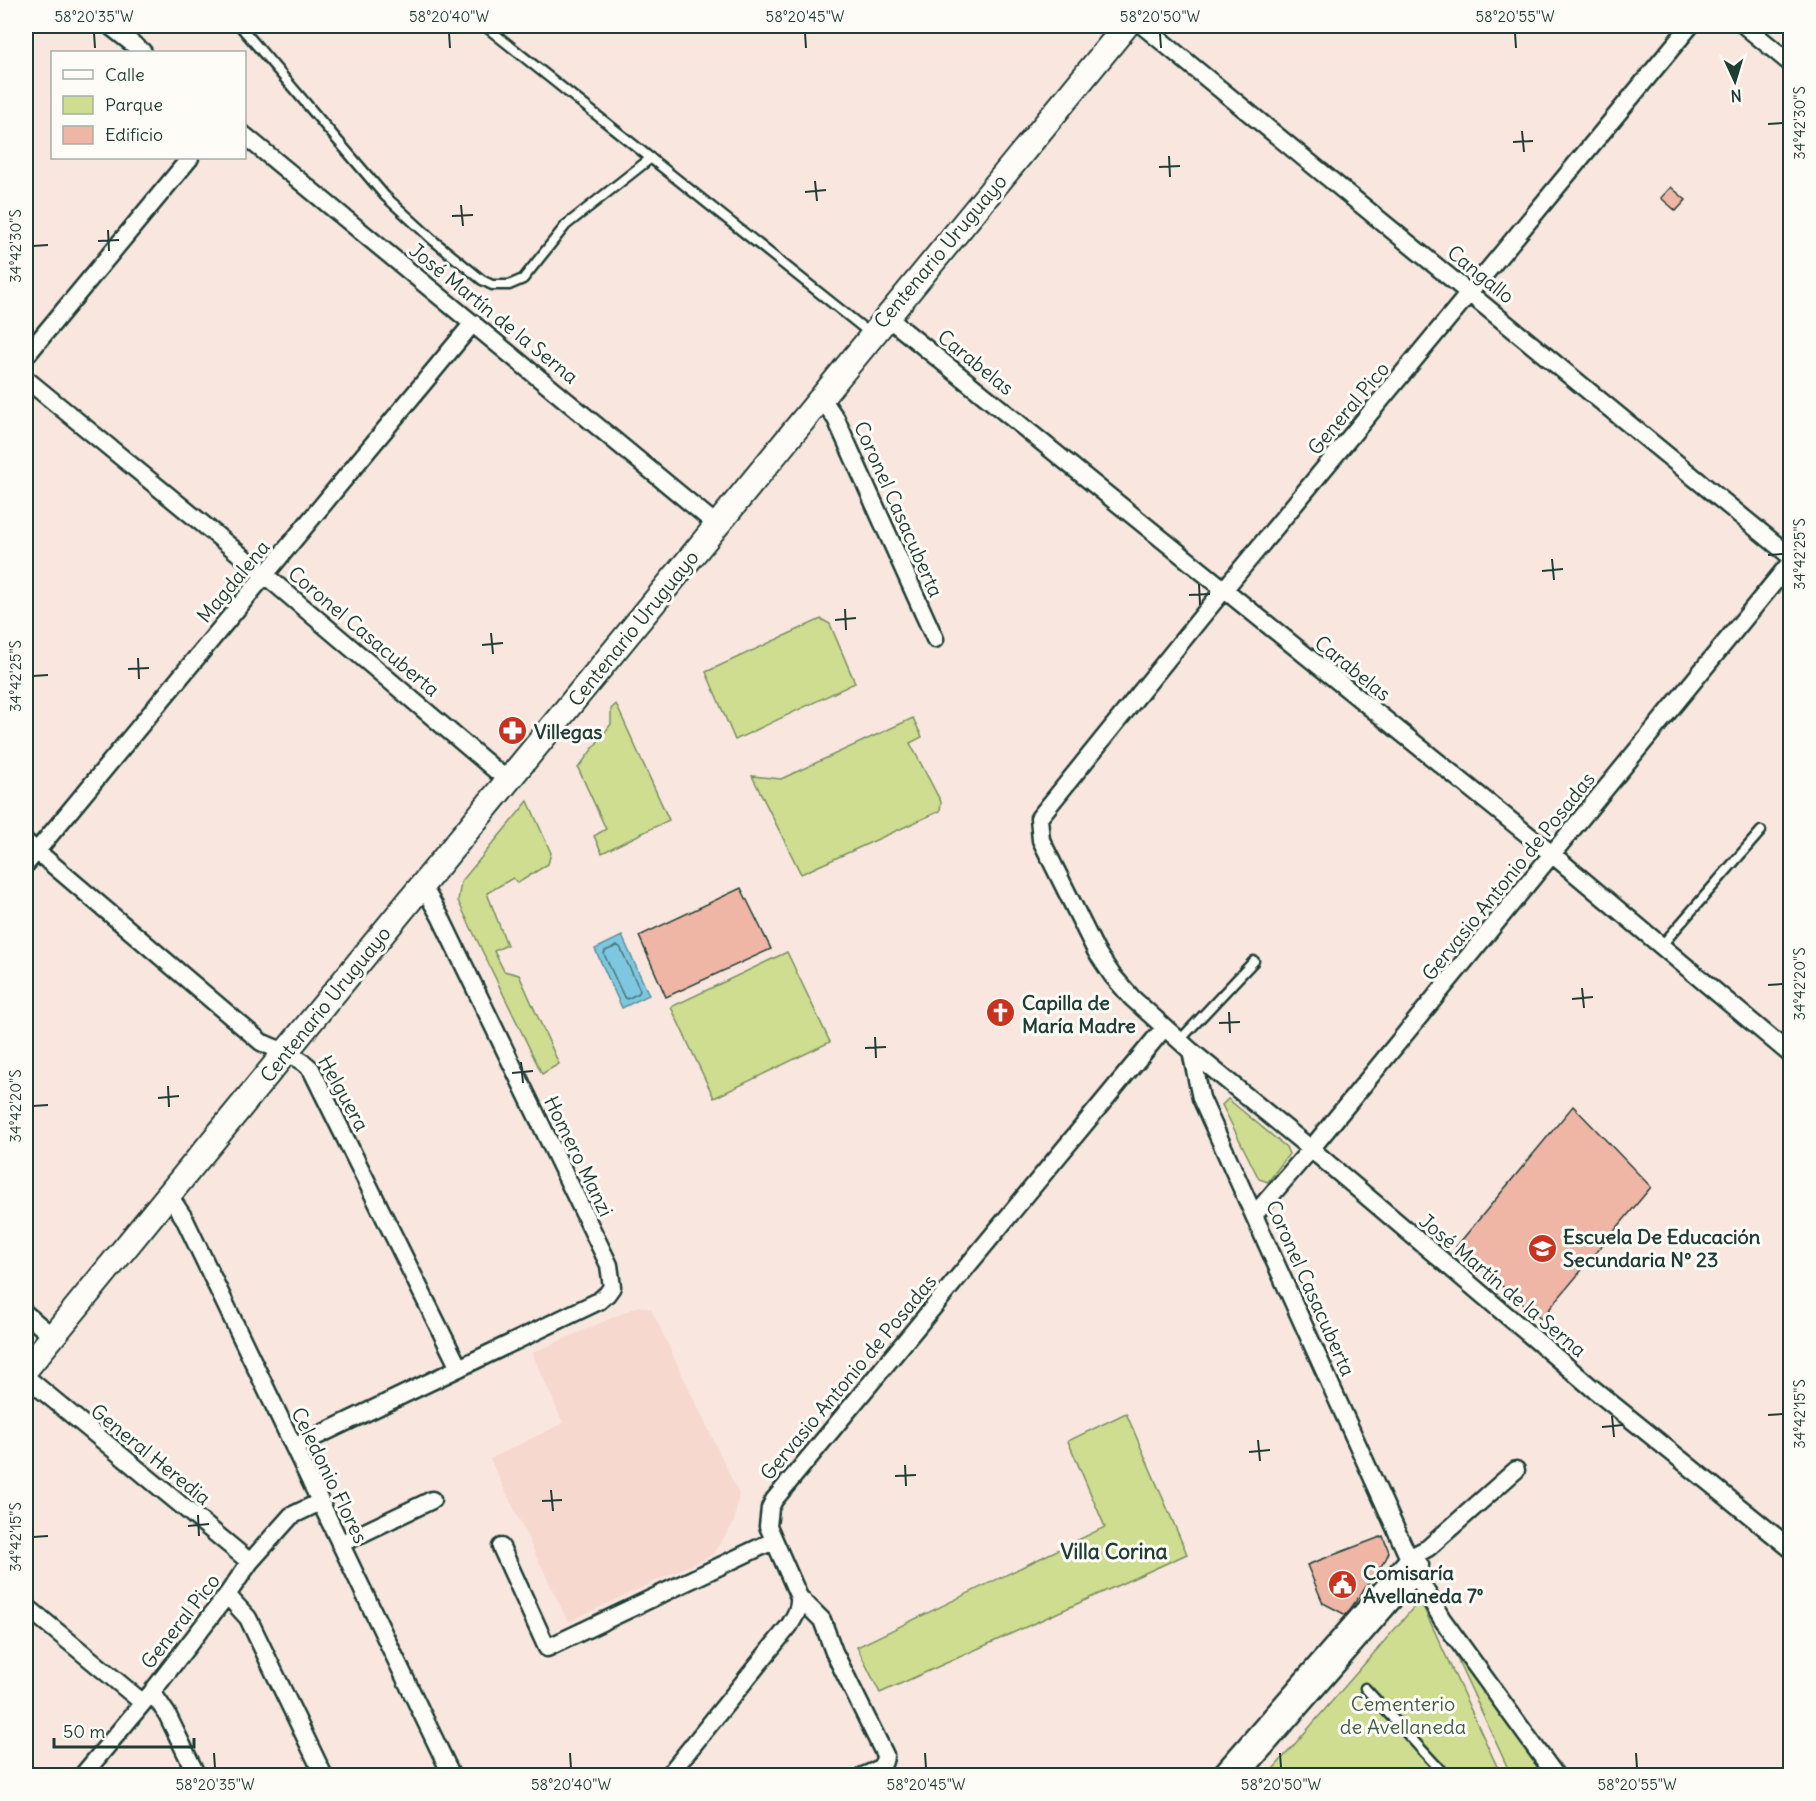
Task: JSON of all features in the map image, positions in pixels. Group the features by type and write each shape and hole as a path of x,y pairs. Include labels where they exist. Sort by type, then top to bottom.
{"main road":[{"name":"Centenario Uruguayo","path":"26,1369 1126,26"}],"street":[{"path":"110,26 142,51"},
{"name":"Cangallo","path":"1143,26 1791,556"},
{"name":"General Pico","path":"1164,1028 1119,984 1096,951 1041,840 1039,818 1203,615 1690,26"},
{"path":"1745,26 1791,63"},
{"name":"José Martín de la Serna","path":"246,137 717,525"},
{"path":"26,356 189,159"},
{"name":"Magdalena","path":"26,864 31,846 265,575 473,323"},
{"name":"Carabelas","path":"879,326 1224,591 1553,855 1791,1054"},
{"name":"Coronel Casacuberta","path":"26,379 265,575 507,780"},
{"name":"Coronel Casacuberta","path":"821,397 837,419 935,639"},
{"name":"Gervasio Antonio de Posadas","path":"1255,1214 1311,1149 1791,563"},
{"name":"Helguera","path":"31,846 261,1042 288,1051 311,1069 459,1368"},
{"name":"Homero Manzi","path":"422,885 440,916 609,1265 612,1287 599,1302 459,1368"},
{"path":"1164,1028 1185,1046"},
{"name":"Gervasio Antonio de Posadas","path":"799,1597 768,1526 770,1508 774,1500 1164,1028"},
{"name":"José Martín de la Serna","path":"1185,1046 1311,1149 1591,1387 1791,1548"},
{"name":"Coronel Casacuberta","path":"1185,1046 1202,1098 1416,1574 1448,1628 1556,1776"},
{"name":"Celedonio Flores","path":"168,1194 184,1218 452,1776"},
{"path":"26,1314 52,1336"},
{"path":"294,1447 459,1368"},
{"name":"General Heredia","path":"26,1377 250,1562"},
{"path":"1219,1776 1409,1558 1428,1548 1516,1470"},
{"path":"340,1545 432,1500"},
{"name":"General Pico","path":"82,1776 147,1697 250,1562 291,1516 320,1502"},
{"path":"501,1547 547,1648 773,1541"},
{"path":"1240,1776 1416,1574 1428,1548"},
{"path":"227,1595 249,1618 324,1776"},
{"path":"668,1776 789,1626 799,1605 799,1597"},
{"path":"799,1597 822,1620 834,1652 885,1755 885,1761 881,1767 863,1776"},
{"path":"26,1606 167,1714 197,1776"}],"lane":[{"path":"240,26 385,196 434,241 482,280 492,285 509,285 523,279 566,225 651,158"},
{"path":"485,26 651,158 879,326"},
{"path":"1661,946 1761,831"},
{"path":"1185,1046 1254,961"},
{"path":"1365,1688 1446,1776"}],"shaded area":[{"path":"639,1306 651,1309 739,1494 734,1523 712,1555 568,1622 490,1459 563,1423 532,1353"}],"green space":[{"path":"821,619 830,624 855,683 735,740 706,672"},
{"path":"616,704 669,820 602,853 594,836 606,829 578,768 611,724 611,709"},
{"path":"913,718 922,737 910,743 941,802 940,811 801,874 752,776 781,779"},
{"path":"528,801 551,853 548,864 518,883 513,878 487,893 507,945 494,951 504,971 519,975 559,1064 542,1074 458,901 461,882"},
{"path":"787,952 830,1042 714,1098 671,1007"},
{"path":"1228,1099 1286,1147 1289,1154 1268,1182 1259,1179 1222,1105"},
{"path":"1126,1413 1187,1554 880,1693 857,1647 1105,1527 1068,1441"},
{"name":"Cementerio de Avellaneda","path":"1420,1600 1501,1775 1267,1776"},
{"path":"1449,1641 1546,1775 1511,1775"}],"water":[{"path":"622,936 649,995 622,1008 595,949"}],"building":[{"path":"1671,187 1686,200 1676,211 1661,198"},
{"path":"741,888 771,949 666,997 639,936"},
{"path":"1573,1106 1651,1187 1541,1319 1456,1247"},
{"name":"Comisaría Avellaneda 7°","path":"1383,1536 1389,1552 1386,1559 1346,1615 1323,1603 1307,1565"}],"place":[{"name":"Villegas","path":"513,731"},
{"name":"Capilla de María Madre","path":"1001,1013"},
{"name":"Escuela De Educación Secundaria Nº 23","path":"1542,1248"},
{"name":"Comisaría Avellaneda 7°","path":"1342,1584"}],"district":[{"name":"Villa Corina","path":"1114,1551"}]}
